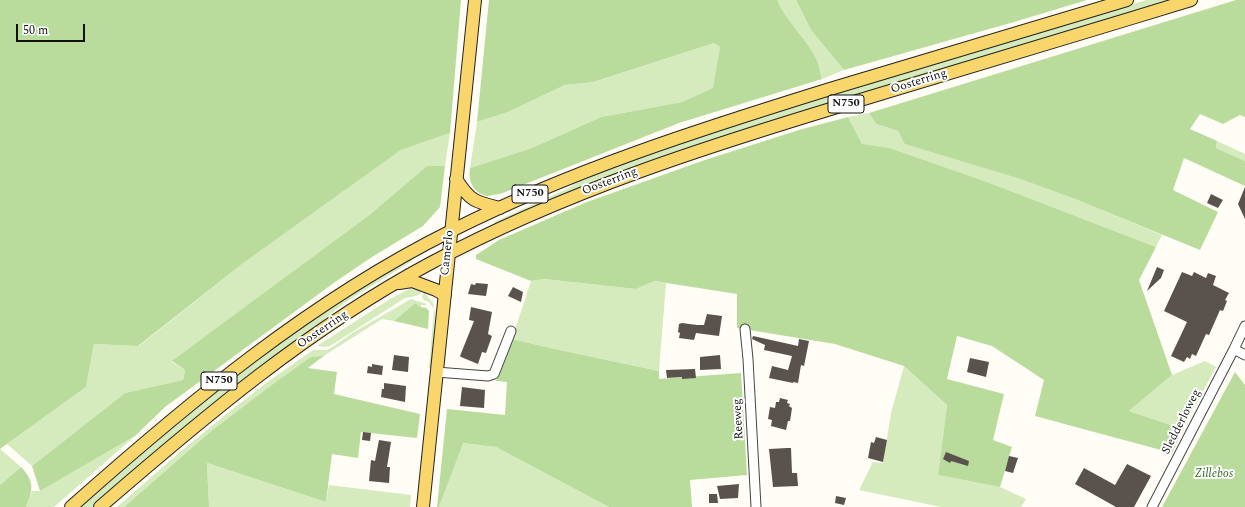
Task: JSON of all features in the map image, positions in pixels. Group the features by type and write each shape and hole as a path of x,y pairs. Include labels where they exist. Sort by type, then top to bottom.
{"main road":[{"name":"Camerlo","path":"423,507 445,295 450,231 475,0"},
{"name":"Oosterring","path":"71,507 193,402 285,333 379,271 450,231 560,181 620,158 730,120 1127,0"},
{"name":"Oosterring","path":"100,507 238,390 303,343 394,284 448,254 506,226 575,195 634,172 750,133 1191,0"},
{"path":"456,179 463,190 473,200 500,208"},
{"path":"394,284 412,281 445,295"}],"street":[{"name":"Sledderloweg","path":"1152,507 1245,326"},
{"name":"Reeweg","path":"745,329 748,358 756,507"},
{"path":"436,372 488,376 494,374 511,331"},
{"path":"1234,349 1245,355"}],"green space":[{"path":"0,0 461,0 450,133 401,150 242,264 138,346 94,344 86,387 0,449"},
{"path":"489,0 777,0 785,15 812,50 819,65 822,79 679,123 500,194 487,196 478,192 472,186 470,168 532,148 601,117 682,102 713,88 720,47 714,43 594,82 565,85 508,112 477,122"},
{"path":"777,0 796,0 811,30 844,70 822,79 819,65 812,50 785,15"},
{"path":"796,0 1087,0 844,70 811,30"},
{"path":"1146,0 1172,0 723,136 631,168 496,225 494,222 569,188 582,178 695,137"},
{"path":"1236,0 1245,0 1245,117 1240,115 1223,124 1200,114 1190,129 1217,141 1216,148 1245,161 1245,186 1184,158 1173,190 1218,212 1200,250 1075,199 1020,179 905,144 898,131 876,124 869,113"},
{"path":"714,43 720,47 714,88 682,102 601,117 532,148 470,168 477,122 508,112 565,85 595,82"},
{"path":"869,113 876,124 898,131 906,144 1020,179 1075,199 1162,235 1156,247 995,185 862,144 848,117"},
{"path":"848,117 862,144 889,148 995,185 1156,247 1139,280 1172,375 1129,411 1183,429 1172,453 1035,416 1044,380 992,346 957,336 947,379 1004,394 993,440 1012,447 1000,487 938,475 947,405 904,366 835,344 737,328 737,294 654,281 636,289 544,279 531,281 476,259 476,255 499,240 587,202 705,160 799,130"},
{"path":"450,133 445,166 427,166 368,216 172,362 185,370 183,380 125,393 32,466 7,444 86,387 94,344 139,346 242,264 401,150"},
{"path":"1217,141 1245,154 1245,161 1216,148"},
{"path":"427,166 445,166 440,207 423,226 372,257 335,282 165,407 135,436 40,491 32,466 125,393 183,380 185,370 172,361 368,216"},
{"path":"411,259 412,261 344,303 316,326 206,408 93,507 81,507 168,432 288,337 365,286"},
{"path":"544,279 636,289 653,281 666,283 659,371 512,339 531,281"},
{"path":"413,287 421,291 420,294 405,298 330,346 317,346 390,299"},
{"path":"424,292 433,303 435,312 432,367 429,368 434,309 429,302 424,300 422,297"},
{"path":"411,299 427,304 421,305 421,307 415,303 394,321 382,319 325,355 315,356 269,387 211,431 124,507 117,507 180,452 266,383 313,350 327,350 331,348 354,332"},
{"path":"415,303 429,311 428,329 394,321"},
{"path":"512,339 659,371 659,379 741,373 747,475 690,480 692,507 609,507 496,447 463,443 439,507 437,507 447,409 505,415 507,382 496,381"},
{"path":"325,355 308,368 337,372 334,394 420,414 417,438 361,432 358,458 332,454 326,502 207,463 209,507 124,507 211,431 269,387 311,357"},
{"path":"1205,361 1216,367 1183,429 1129,411 1172,375"},
{"path":"904,366 947,405 938,475 1000,487 1026,499 1021,507 941,507 859,490 873,462 883,463 891,413"},
{"name":"Zillebos","path":"1235,372 1245,385 1245,507 1162,507"},
{"path":"135,436 54,507 26,507 32,491 40,491"},
{"path":"462,443 496,447 609,507 439,507"},
{"path":"0,449 21,467 0,485"},
{"path":"207,463 326,502 329,485 411,495 410,507 209,507"},
{"path":"21,467 26,472 31,482 30,496 26,507 0,507 0,485"}],"building":[{"path":"1245,187 1245,219 1238,204"},
{"path":"1211,194 1223,200 1218,208 1207,203"},
{"path":"1157,267 1164,270 1161,278 1147,291"},
{"path":"1182,272 1192,276 1194,272 1206,278 1208,273 1216,276 1213,285 1229,293 1225,300 1227,301 1223,311 1220,310 1209,335 1206,334 1196,356 1192,354 1190,359 1187,357 1184,362 1171,356 1187,322 1164,311"},
{"path":"476,283 488,284 486,296 468,294 471,284 475,285"},
{"path":"513,287 523,292 521,302 508,296"},
{"path":"471,307 492,312 488,334 492,336 486,353 482,352 478,364 460,356 474,321 469,320"},
{"path":"707,314 722,316 719,336 696,333 694,340 679,338 679,324 704,325"},
{"path":"753,336 798,346 799,339 809,341 804,366 801,365 798,383 769,378 772,366 788,370 792,356 764,350 765,345 752,339"},
{"path":"394,355 409,357 408,372 392,370"},
{"path":"720,355 721,369 700,370 700,357"},
{"path":"970,358 989,362 986,377 967,372"},
{"path":"372,364 383,366 382,375 367,373 368,366 372,367"},
{"path":"695,369 696,378 667,378 666,370"},
{"path":"384,383 406,386 405,402 381,397 382,389 384,389"},
{"path":"462,387 485,390 484,408 460,406"},
{"path":"780,398 788,400 787,403 790,404 789,406 792,408 790,421 788,421 786,430 771,426 772,420 768,419 770,407 775,408 776,402 779,402"},
{"path":"363,432 371,433 370,441 362,440"},
{"path":"876,437 887,440 883,462 868,458 871,442 874,443"},
{"path":"379,440 391,442 387,467 390,467 389,483 369,481 371,460 375,461"},
{"path":"791,448 792,473 797,473 798,486 773,487 769,449"},
{"path":"946,452 969,461 968,466 951,461 950,463 943,459"},
{"path":"1009,456 1018,458 1013,473 1005,471"},
{"path":"1127,464 1151,476 1134,507 1116,507 1075,484 1084,468 1115,485"},
{"path":"739,484 738,498 720,499 717,486"},
{"path":"709,494 717,494 718,503 709,503"},
{"path":"836,496 846,498 844,505 835,503"}]}
